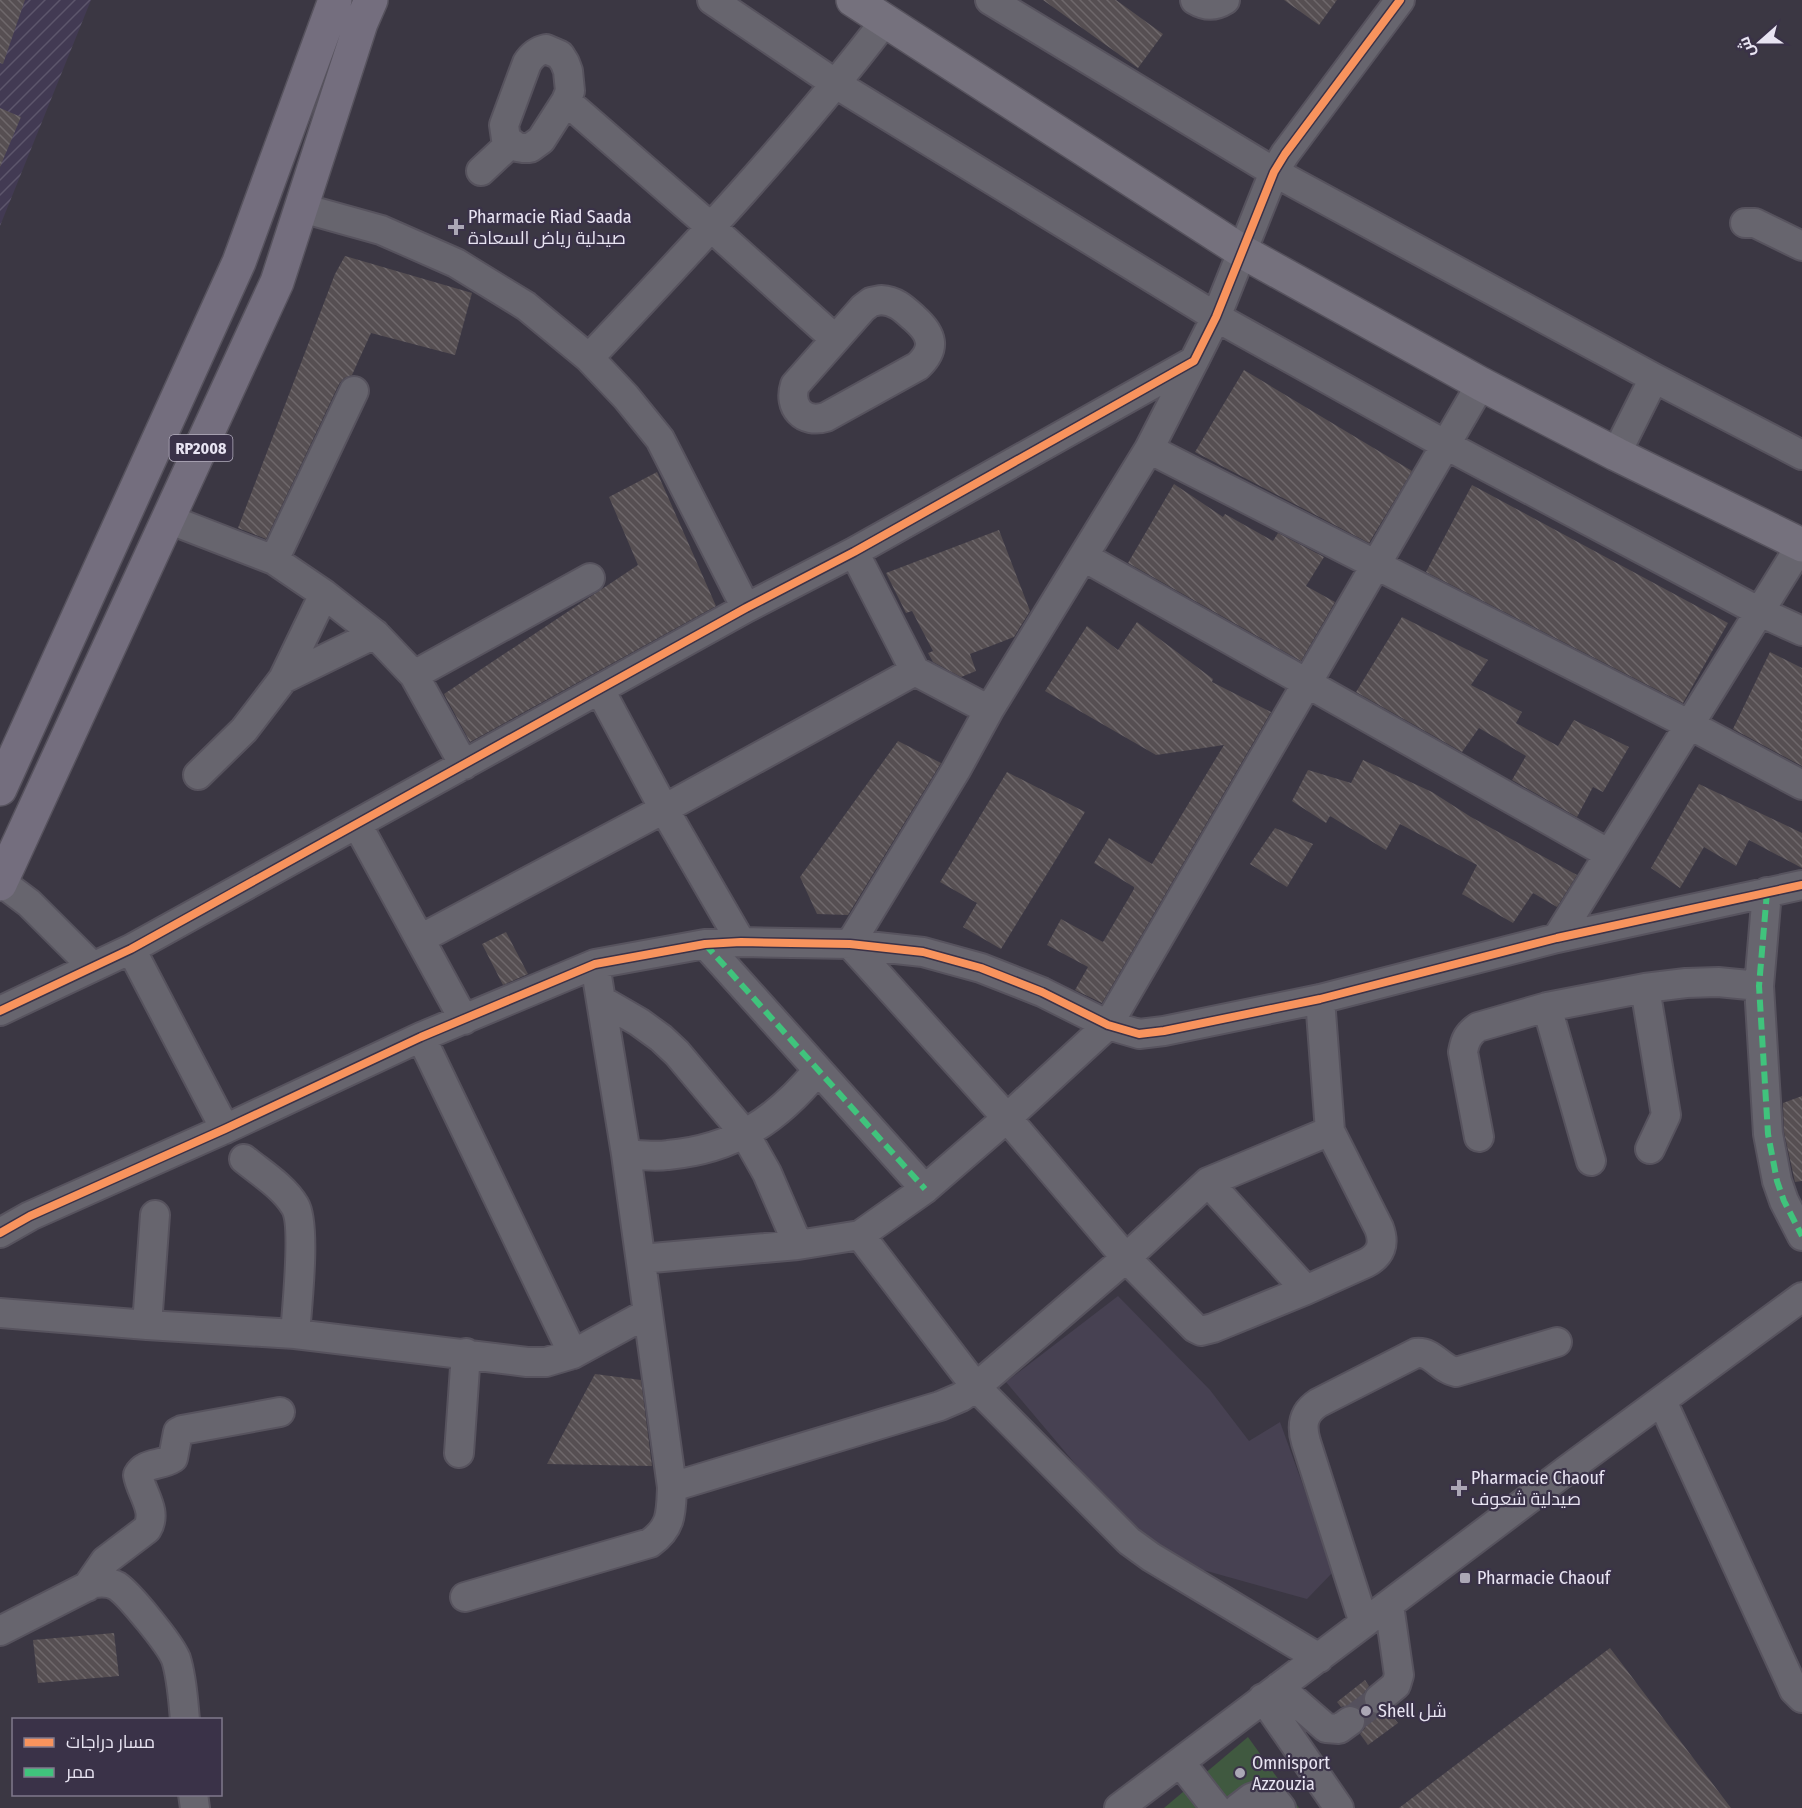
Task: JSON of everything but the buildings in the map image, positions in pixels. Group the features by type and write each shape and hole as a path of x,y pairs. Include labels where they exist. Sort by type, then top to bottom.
{"highway":[{"name":"RP2008","path":"0,789 239,262 335,0"},
{"name":"RP2008","path":"0,884 277,282 361,23 371,0"}],"main road":[{"path":"853,0 1243,252 1481,384 1616,454 1802,545"}],"street":[{"path":"712,0 836,84 1216,317 1446,445 1760,612 1802,631"},
{"path":"990,0 1274,172 1654,378 1802,455"},
{"path":"1194,0 1207,6 1220,4 1225,0"},
{"path":"850,944 956,770 989,710 1149,449 1216,317 1274,172 1400,0"},
{"path":"589,358 712,228 836,84 885,21"},
{"path":"552,50 560,55 565,63 570,81 570,92 566,101 545,135 536,145 523,148 511,143 504,132 504,125 527,63 538,51 552,50"},
{"path":"566,101 835,339"},
{"path":"481,171 511,143"},
{"path":"302,208 381,230 456,263 526,306 589,358 626,397 660,439 746,608"},
{"path":"1745,223 1755,223 1802,246"},
{"path":"881,300 900,305 924,327 929,337 930,348 926,358 918,366 826,417 810,419 802,416 793,402 792,393 795,385 835,339 863,308 871,302 881,300"},
{"path":"0,1011 131,949 746,608 854,552 1194,360"},
{"path":"1616,454 1654,378"},
{"path":"641,1259 798,1245 860,1235 925,1189 1007,1118 1108,1025 1481,384"},
{"path":"274,560 354,391"},
{"path":"1149,449 1376,567 1690,725 1802,785"},
{"path":"168,519 274,560 324,594 375,634 414,675 464,765"},
{"path":"1557,938 1802,545"},
{"path":"854,552 915,671 989,710"},
{"path":"1084,557 1610,854"},
{"path":"414,675 590,578"},
{"path":"198,775 244,730 283,679 324,594"},
{"path":"283,679 375,634"},
{"path":"420,939 664,809 915,671"},
{"path":"600,690 664,809 741,942"},
{"path":"357,824 464,1020"},
{"path":"0,884 29,903 93,967"},
{"path":"0,1233 30,1216 225,1129 422,1037 595,964 705,944 741,942 850,944 923,952 981,968 1042,992 1108,1025 1139,1034 1164,1032 1320,999 1557,938 1802,885"},
{"path":"1767,892 1759,986 1768,1134 1771,1158 1784,1201 1802,1236"},
{"path":"705,944 925,1189"},
{"path":"850,944 1007,1118 1126,1258 1195,1328 1201,1331 1306,1290 1375,1258 1381,1249 1383,1238 1330,1131 1320,999"},
{"path":"131,949 225,1129"},
{"path":"465,1597 650,1543 661,1535 669,1522 672,1487 626,1154 595,964"},
{"path":"1479,1137 1462,1052 1469,1033 1478,1027 1546,1007 1645,988 1718,982 1759,986"},
{"path":"1645,988 1666,1115 1650,1149"},
{"path":"601,1000 661,1038 677,1053 744,1134 767,1173 798,1245"},
{"path":"1546,1007 1591,1161"},
{"path":"422,1037 573,1354"},
{"path":"626,1154 667,1155 707,1149 744,1134 773,1117 798,1095 818,1070"},
{"path":"672,1487 940,1406 961,1397 976,1387 1126,1258 1208,1182 1330,1131"},
{"path":"244,1159 289,1197 298,1211 301,1229 295,1334"},
{"path":"1208,1182 1306,1290"},
{"path":"147,1325 155,1215"},
{"path":"0,1216 30,1216"},
{"path":"860,1235 976,1387 1136,1546 1319,1658"},
{"path":"1119,1808 1802,1297"},
{"path":"0,1313 295,1334 527,1362 546,1362 573,1354 648,1313"},
{"path":"1365,1623 1306,1442 1303,1423 1306,1415 1318,1403 1416,1353 1428,1354 1446,1369 1456,1372 1557,1342"},
{"path":"459,1453 466,1353"},
{"path":"1662,1401 1794,1690 1802,1698"},
{"path":"87,1587 105,1561 147,1529 151,1522 151,1511 138,1475 144,1467 173,1458 178,1432 280,1412"},
{"path":"0,1631 87,1587 102,1582 117,1587 168,1645 179,1669 186,1718"},
{"path":"1379,1699 1395,1685 1400,1675 1389,1605"},
{"path":"1271,1693 1326,1728 1338,1729 1350,1721"},
{"path":"1271,1693 1339,1808"},
{"path":"1180,1762 1216,1808"},
{"path":"1238,1808 1251,1798 1262,1794 1273,1798 1281,1808"}],"shaded area":[{"path":"0,0 91,0 0,226"},
{"path":"1118,1296 1210,1390 1249,1441 1280,1422 1334,1571 1307,1599 1153,1556 1006,1382"}],"green space":[{"name":"Omnisport Azzouzia","path":"1248,1737 1299,1808 1164,1808"}],"tunnel":[{"path":"1350,1721 1379,1699"}],"marked path":[{"path":"1767,892 1759,986 1768,1134 1777,1181 1784,1201 1802,1236"},
{"path":"705,944 925,1189"}],"cycle path":[{"path":"0,1011 131,949 746,608 854,552 1194,361 1216,317 1274,172 1400,0"},
{"path":"0,1233 30,1216 225,1129 421,1037 595,964 705,944 741,942 850,944 923,952 981,968 1042,992 1108,1025 1139,1034 1164,1031 1320,999 1557,938 1802,885"}],"place":[{"name":"Pharmacie Riad Saada صيدلية رياض السعادة","path":"456,227"},
{"name":"Pharmacie Chaouf صيدلية شعوف","path":"1459,1488"},
{"name":"Pharmacie Chaouf","path":"1465,1578"},
{"name":"Shell شل","path":"1366,1711"},
{"name":"Omnisport Azzouzia","path":"1240,1773"}]}
